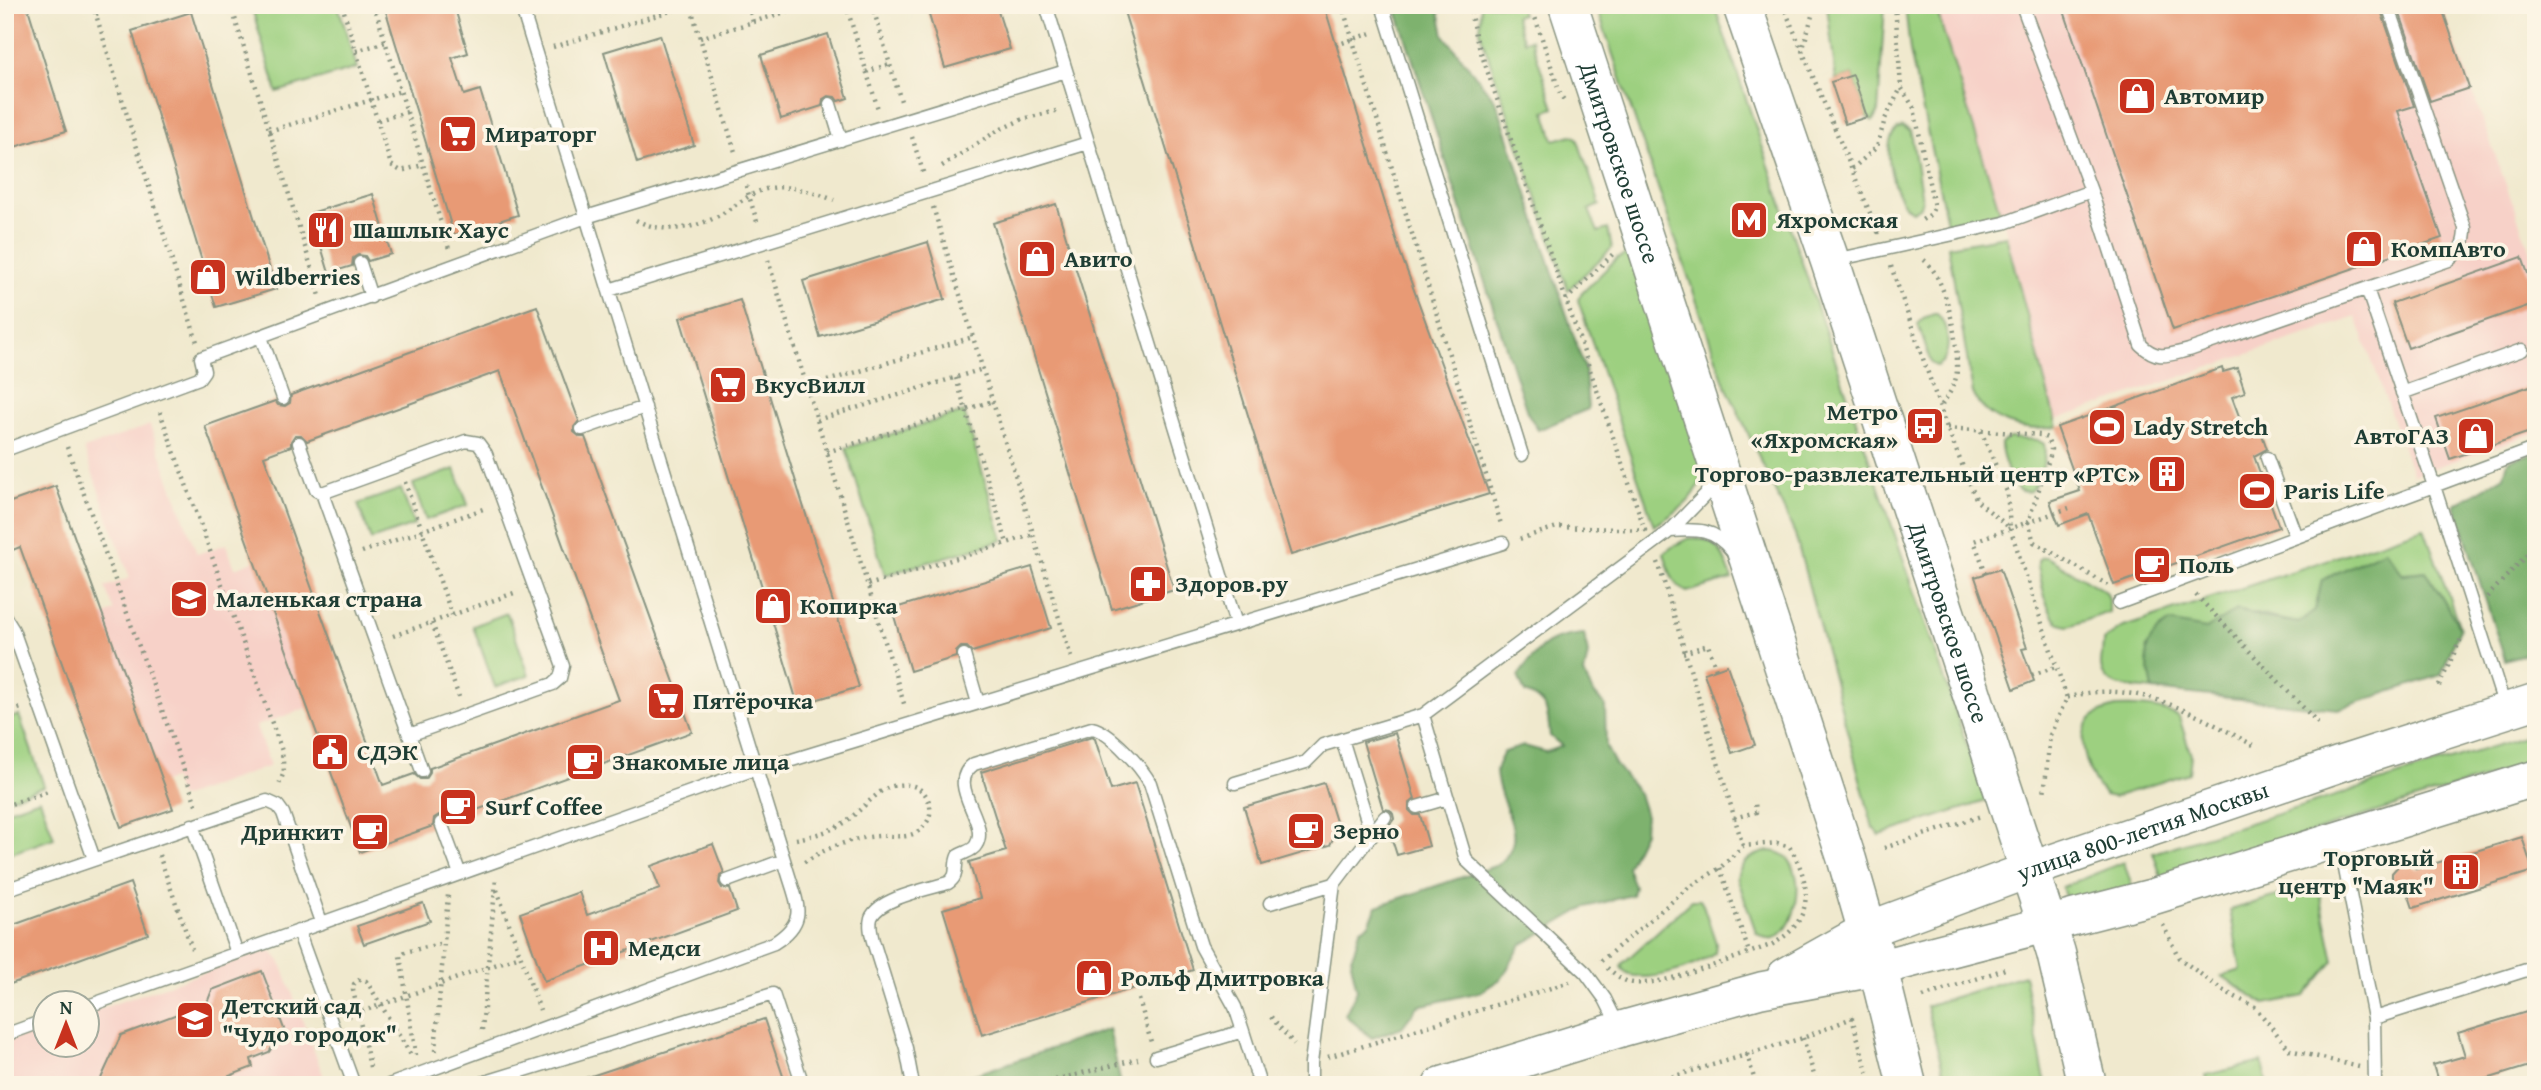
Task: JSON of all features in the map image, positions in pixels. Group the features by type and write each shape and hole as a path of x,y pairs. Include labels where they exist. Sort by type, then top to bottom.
{"main road":[{"name":"Дмитровское шоссе","path":"1568,5 1847,860 1878,968 1906,1085"},
{"name":"Дмитровское шоссе","path":"1742,5 1830,261 2047,924 2087,1085"},
{"name":"улица 800-летия Москвы","path":"1761,990 1867,930 2029,870 2343,763 2521,706"},
{"name":"улица 800-летия Москвы","path":"1440,1085 1621,1029 1761,990 1878,968 2152,897 2536,778"}],"lane":[{"path":"389,1085 774,943 790,933 797,919 797,904 786,866 521,5"},
{"path":"1046,5 1236,624"},
{"path":"1382,5 1522,455"},
{"path":"2022,5 2091,191 2141,345 2152,355 2164,356 2189,350 2449,260 2460,251 2465,242 2465,229 2388,5"},
{"path":"5,450 199,378 204,371 201,358 586,217 1066,71"},
{"path":"830,104 841,139"},
{"path":"608,289 1088,143"},
{"path":"1830,261 2004,223 2091,191"},
{"path":"360,263 371,297"},
{"path":"2367,289 2434,486 2521,706"},
{"path":"261,337 283,398"},
{"path":"2402,393 2522,350"},
{"path":"582,429 645,407"},
{"path":"1235,783 1306,762 1323,745 1423,715 1670,531 1706,494 1712,479 1710,438"},
{"path":"299,443 316,491 322,493 466,441 482,446 486,454 563,666 560,678 553,684 409,735"},
{"path":"2119,603 2536,449"},
{"path":"2267,458 2296,537"},
{"path":"322,493 422,771"},
{"path":"1670,531 1692,530 1718,536 1756,582"},
{"path":"102,1001 755,769 1236,624 1503,536"},
{"path":"5,617 13,630 94,859"},
{"path":"964,655 978,703"},
{"path":"1423,715 1466,860 1586,974 1605,999 1621,1029"},
{"path":"913,1085 906,1048 873,941 871,919 875,911 886,902 954,879 958,856 974,849 978,830 964,786 963,777 967,769 974,764 1084,730 1098,730 1105,734 1139,766 1150,783 1201,946 1235,1007 1260,1085"},
{"path":"1342,739 1372,836"},
{"path":"1417,807 1448,798"},
{"path":"5,890 256,803 272,802 283,814 321,922"},
{"path":"1311,1085 1311,1063 1334,884 1385,817"},
{"path":"441,823 455,875"},
{"path":"192,825 237,953"},
{"path":"2336,840 2344,864 2374,1018 2375,1078"},
{"path":"727,881 786,866"},
{"path":"1270,903 1334,884"},
{"path":"298,931 354,1085"},
{"path":"2374,1018 2536,967"},
{"path":"476,1085 774,994 803,1085"},
{"path":"5,1035 32,1025"},
{"path":"1156,1057 1243,1031"}],"path":[{"path":"93,5 201,358"},
{"path":"96,14 122,5"},
{"path":"231,5 314,277"},
{"path":"342,5 391,165 401,170 423,165"},
{"path":"374,5 445,237"},
{"path":"536,53 690,5 910,724"},
{"path":"748,5 753,22"},
{"path":"700,38 808,5"},
{"path":"846,5 872,91"},
{"path":"872,5 1076,673"},
{"path":"1342,5 1503,536"},
{"path":"1469,5 1475,35 1645,530 1557,527 1534,534"},
{"path":"1531,5 1561,96 1567,104"},
{"path":"1783,5 1878,232 1889,229"},
{"path":"1802,52 1815,5"},
{"path":"1895,5 1901,87 1914,108 1934,207 1931,214 1917,221"},
{"path":"1336,44 1375,33"},
{"path":"356,51 386,42"},
{"path":"866,72 890,64"},
{"path":"1852,169 1877,146 1885,119 1901,87"},
{"path":"269,131 401,91"},
{"path":"918,180 1014,123 1077,107"},
{"path":"378,120 407,112"},
{"path":"619,207 645,225 664,229 688,228 714,219 748,195 769,188 792,187 838,201 826,204"},
{"path":"1566,300 1622,244"},
{"path":"1914,256 1925,260 1935,270 1953,327 1957,369 1953,389 1940,407"},
{"path":"1902,259 1889,262 1947,428 1977,501 2010,528"},
{"path":"807,387 973,337"},
{"path":"817,420 983,369"},
{"path":"956,378 1007,543"},
{"path":"153,395 282,751 284,772 272,802"},
{"path":"827,452 993,401"},
{"path":"1947,428 2045,436 2049,442 2050,456 2028,522 2035,542 2113,588 2119,603"},
{"path":"61,429 192,794"},
{"path":"1981,431 2007,492 2010,528 2067,698 2050,735 2043,795"},
{"path":"398,465 453,615"},
{"path":"345,558 503,501"},
{"path":"1986,573 1975,541 2068,508"},
{"path":"868,585 1034,534"},
{"path":"1657,559 1743,846"},
{"path":"2180,579 2320,725"},
{"path":"376,643 534,586"},
{"path":"432,622 465,715"},
{"path":"1683,653 1708,645 1716,669"},
{"path":"2032,675 2056,667"},
{"path":"2067,698 2094,693 2133,694 2152,698 2189,712 2255,746"},
{"path":"5,806 68,784"},
{"path":"778,841 814,835 838,826 857,814 878,794 896,785 915,786 926,795 930,803 929,818 915,834 870,837 843,844 786,866"},
{"path":"1734,818 1756,812 1755,803"},
{"path":"1884,848 1988,814"},
{"path":"153,839 198,967"},
{"path":"481,1051 497,860"},
{"path":"1720,868 1749,952"},
{"path":"433,1069 444,943 455,875"},
{"path":"495,886 546,1027"},
{"path":"2161,921 2179,958 2222,990 2255,1007 2290,1050 2375,1078"},
{"path":"371,1073 354,984 359,980 366,981 416,1063 415,1039 400,957 405,952 444,943"},
{"path":"331,1022 520,956"},
{"path":"1923,997 2007,968"},
{"path":"1139,999 1156,1057"},
{"path":"1645,1085 1803,1038 1852,1018 1871,1085"},
{"path":"1803,1038 1817,1085"},
{"path":"1747,1054 1756,1085"},
{"path":"1035,1085 1129,1061"}],"shaded area":[{"path":"1935,5 2441,5 2536,268 2536,433 2413,475 2356,317 2055,420 2004,223"},
{"name":"Маленькая страна","path":"150,425 197,554 226,544 235,568 254,561 307,708 256,726 270,766 180,798 173,779 163,782 103,616 114,611 105,587 130,578 84,449"},
{"name":"Детский сад \"Чудо городок\"","path":"265,951 273,953 280,961 327,1085 5,1085 5,1042 32,1033 32,1058 102,1058 102,1008"}],"green space":[{"path":"251,5 338,5 357,68 277,92"},
{"path":"1395,5 1438,5 1444,35 1497,103 1585,370 1588,409 1538,430 1527,412"},
{"path":"1481,5 1519,5 1522,14 1515,16 1524,41 1531,39 1554,108 1545,111 1554,140 1572,135 1577,138 1600,205 1589,210 1598,232 1608,229 1612,248 1568,290 1480,31"},
{"path":"1596,5 1714,5 1986,801 1880,835 1873,828 1795,534 1724,382"},
{"path":"1827,5 1885,5 1878,112 1873,121 1867,117 1853,75 1836,80"},
{"path":"1905,5 1935,5 2000,212 1947,223 1910,51"},
{"path":"1902,127 1910,131 1912,138 1922,200 1920,206 1912,211 1899,195 1890,168 1890,142 1894,132"},
{"path":"2006,236 2057,427 2033,428 2008,424 1987,412 1973,393 1948,246"},
{"path":"1635,250 1706,464 1694,494 1673,514 1654,526 1578,300 1617,258"},
{"path":"1934,314 1941,319 1948,341 1945,356 1936,366 1931,363 1918,324 1923,318"},
{"path":"964,412 1003,540 885,575 846,448"},
{"path":"2009,438 2037,440 2044,444 2042,469 2030,491 2024,492 2016,487 2007,468 2001,443"},
{"path":"2536,452 2536,650 2505,660 2455,505 2504,476 2508,461"},
{"path":"455,469 468,505 426,520 413,484"},
{"path":"401,489 414,525 371,540 358,504"},
{"path":"2424,528 2460,628 2426,571 2322,580 2315,611 2299,623 2237,610 2206,630 2146,647 2153,690 2120,686 2107,679 2103,673 2103,641 2121,628"},
{"path":"1689,538 1714,544 1723,555 1732,579 1687,592 1677,585 1671,576 1664,553"},
{"path":"2385,550 2403,574 2426,571 2460,628 2441,675 2338,709 2153,690 2147,659 2148,645 2169,622 2206,629 2237,610 2299,623 2315,611 2322,580"},
{"path":"2047,557 2106,592 2109,612 2069,626 2061,624 2050,612 2044,593 2038,567 2038,560"},
{"path":"507,613 529,675 495,687 473,626"},
{"path":"1584,634 1588,654 1584,674 1592,691 1605,706 1606,747 1615,764 1639,794 1645,813 1644,832 1627,867 1634,887 1632,895 1586,907 1521,945 1502,978 1480,992 1418,1006 1402,1027 1372,1038 1345,1015 1357,990 1351,962 1360,930 1369,924 1377,906 1498,865 1508,854 1513,843 1513,832 1498,785 1496,772 1500,759 1504,752 1524,746 1546,752 1562,746 1550,736 1543,704 1525,693 1518,676 1545,645 1560,638"},
{"path":"2116,707 2157,709 2179,717 2191,755 2189,773 2114,797 2105,795 2090,771 2083,741 2088,723 2100,712"},
{"path":"19,715 44,786 5,800 5,720"},
{"path":"2536,733 2536,757 2491,776 2162,879 2153,853"},
{"path":"40,799 54,838 6,855 5,811"},
{"path":"1769,851 1785,856 1794,868 1797,886 1796,904 1790,921 1781,934 1770,938 1756,932 1737,877 1749,859"},
{"path":"2124,862 2133,890 2069,906 2062,887"},
{"path":"2318,884 2334,961 2305,996 2265,1004 2222,976 2241,970 2230,910"},
{"path":"1692,900 1700,900 1703,905 1716,943 1715,953 1707,959 1667,974 1628,974 1621,967 1623,963"},
{"path":"2024,975 2046,1085 1947,1085 1926,1006"},
{"path":"1109,1029 1121,1085 944,1085"},
{"path":"2262,1062 2267,1085 2208,1085 2206,1075"}],"building":[{"path":"5,5 27,5 66,131 5,150"},
{"path":"384,5 454,5 468,53 452,58 464,95 480,90 518,215 454,235"},
{"path":"926,5 996,5 1010,49 945,68"},
{"path":"1122,5 1324,5 1400,252 1489,494 1291,555"},
{"path":"2062,5 2379,5 2414,106 2398,111 2442,238 2173,330"},
{"path":"2397,5 2441,5 2469,88 2430,101"},
{"path":"191,12 276,289 216,307 132,31"},
{"path":"828,34 848,98 838,101 835,97 828,96 823,99 822,106 781,119 761,55"},
{"path":"660,35 694,145 637,163 604,52"},
{"path":"1853,75 1867,117 1845,124 1831,82"},
{"path":"373,194 391,254 368,261 365,256 358,255 353,258 352,266 329,273 311,213"},
{"path":"1056,204 1174,590 1112,609 993,223"},
{"path":"928,242 945,299 820,337 803,281"},
{"path":"2522,257 2536,303 2408,348 2392,303"},
{"path":"740,300 859,687 798,705 680,318"},
{"path":"537,306 579,421 574,432 585,437 692,732 449,820 446,816 439,815 434,818 433,826 360,852 205,426 275,401 278,405 285,406 290,403 291,395","holes":["500,371 619,700 430,768 426,779 420,779 414,774 383,785 264,456 291,446 295,435 301,435 307,441"]},
{"name":"Торгово-развлекательный центр «РТС»","path":"2222,368 2223,372 2237,368 2245,392 2232,397 2246,435 2260,429 2267,449 2254,456 2279,527 2114,585 2088,514 2059,525 2054,513 2050,501 2080,491 2057,427"},
{"path":"2536,384 2536,430 2450,459 2436,418"},
{"path":"56,486 173,809 121,827 20,547 5,553 5,504"},
{"path":"1032,567 1051,628 972,652 967,647 961,647 956,652 956,657 910,671 892,609"},
{"path":"2000,569 2027,648 2022,649 2034,681 2014,689 1975,577"},
{"path":"1727,665 1755,745 1732,753 1704,673"},
{"path":"1395,733 1415,799 1409,804 1409,810 1414,815 1420,815 1429,846 1397,855 1388,827 1394,819 1393,814 1390,810 1383,809 1363,742"},
{"path":"1092,737 1095,739 1111,790 1135,783 1193,970 982,1035 943,909 980,898 969,862 1006,851 981,772"},
{"path":"1324,783 1338,828 1330,845 1262,865 1244,807"},
{"name":"Торговый центр \"Маяк\"","path":"2522,837 2533,871 2413,908 2408,893 2395,885 2392,879 2392,873 2399,865 2409,864 2417,869"},
{"path":"713,844 724,873 720,876 719,883 722,888 730,889 737,911 544,981 520,913 579,892 587,915 660,889 651,866"},
{"path":"130,883 148,934 5,986 5,928"},
{"path":"423,903 430,921 364,944 357,926"},
{"path":"262,971 284,1029 269,1052 251,1059 253,1067 206,1085 98,1085 121,1035 207,1003 212,990"},
{"path":"2536,1009 2536,1064 2467,1085 2439,1085 2433,1065 2465,1056 2458,1033"},
{"path":"764,1019 786,1085 576,1085 576,1081"}],"place":[{"name":"Автомир","path":"2137,96"},
{"name":"Мираторг","path":"458,134"},
{"name":"Яхромская","path":"1749,220"},
{"name":"Шашлык Хаус","path":"326,230"},
{"name":"КомпАвто","path":"2364,249"},
{"name":"Авито","path":"1037,259"},
{"name":"Wildberries","path":"208,277"},
{"name":"ВкусВилл","path":"728,385"},
{"name":"Метро «Яхромская»","path":"1925,426"},
{"name":"Lady Stretch","path":"2107,427"},
{"name":"АвтоГАЗ","path":"2476,436"},
{"name":"Торгово-развлекательный центр «РТС»","path":"2167,474"},
{"name":"Paris Life","path":"2257,491"},
{"name":"Поль","path":"2152,565"},
{"name":"Здоров.ру","path":"1148,584"},
{"name":"Маленькая страна","path":"189,599"},
{"name":"Копирка","path":"773,606"},
{"name":"Пятёрочка","path":"666,701"},
{"name":"СДЭК","path":"330,752"},
{"name":"Знакомые лица","path":"585,762"},
{"name":"Surf Coffee","path":"458,807"},
{"name":"Зерно","path":"1306,831"},
{"name":"Дринкит","path":"370,832"},
{"name":"Торговый центр \"Маяк\"","path":"2461,872"},
{"name":"Медси","path":"601,948"},
{"name":"Рольф Дмитровка","path":"1094,978"},
{"name":"Детский сад \"Чудо городок\"","path":"195,1020"}]}
